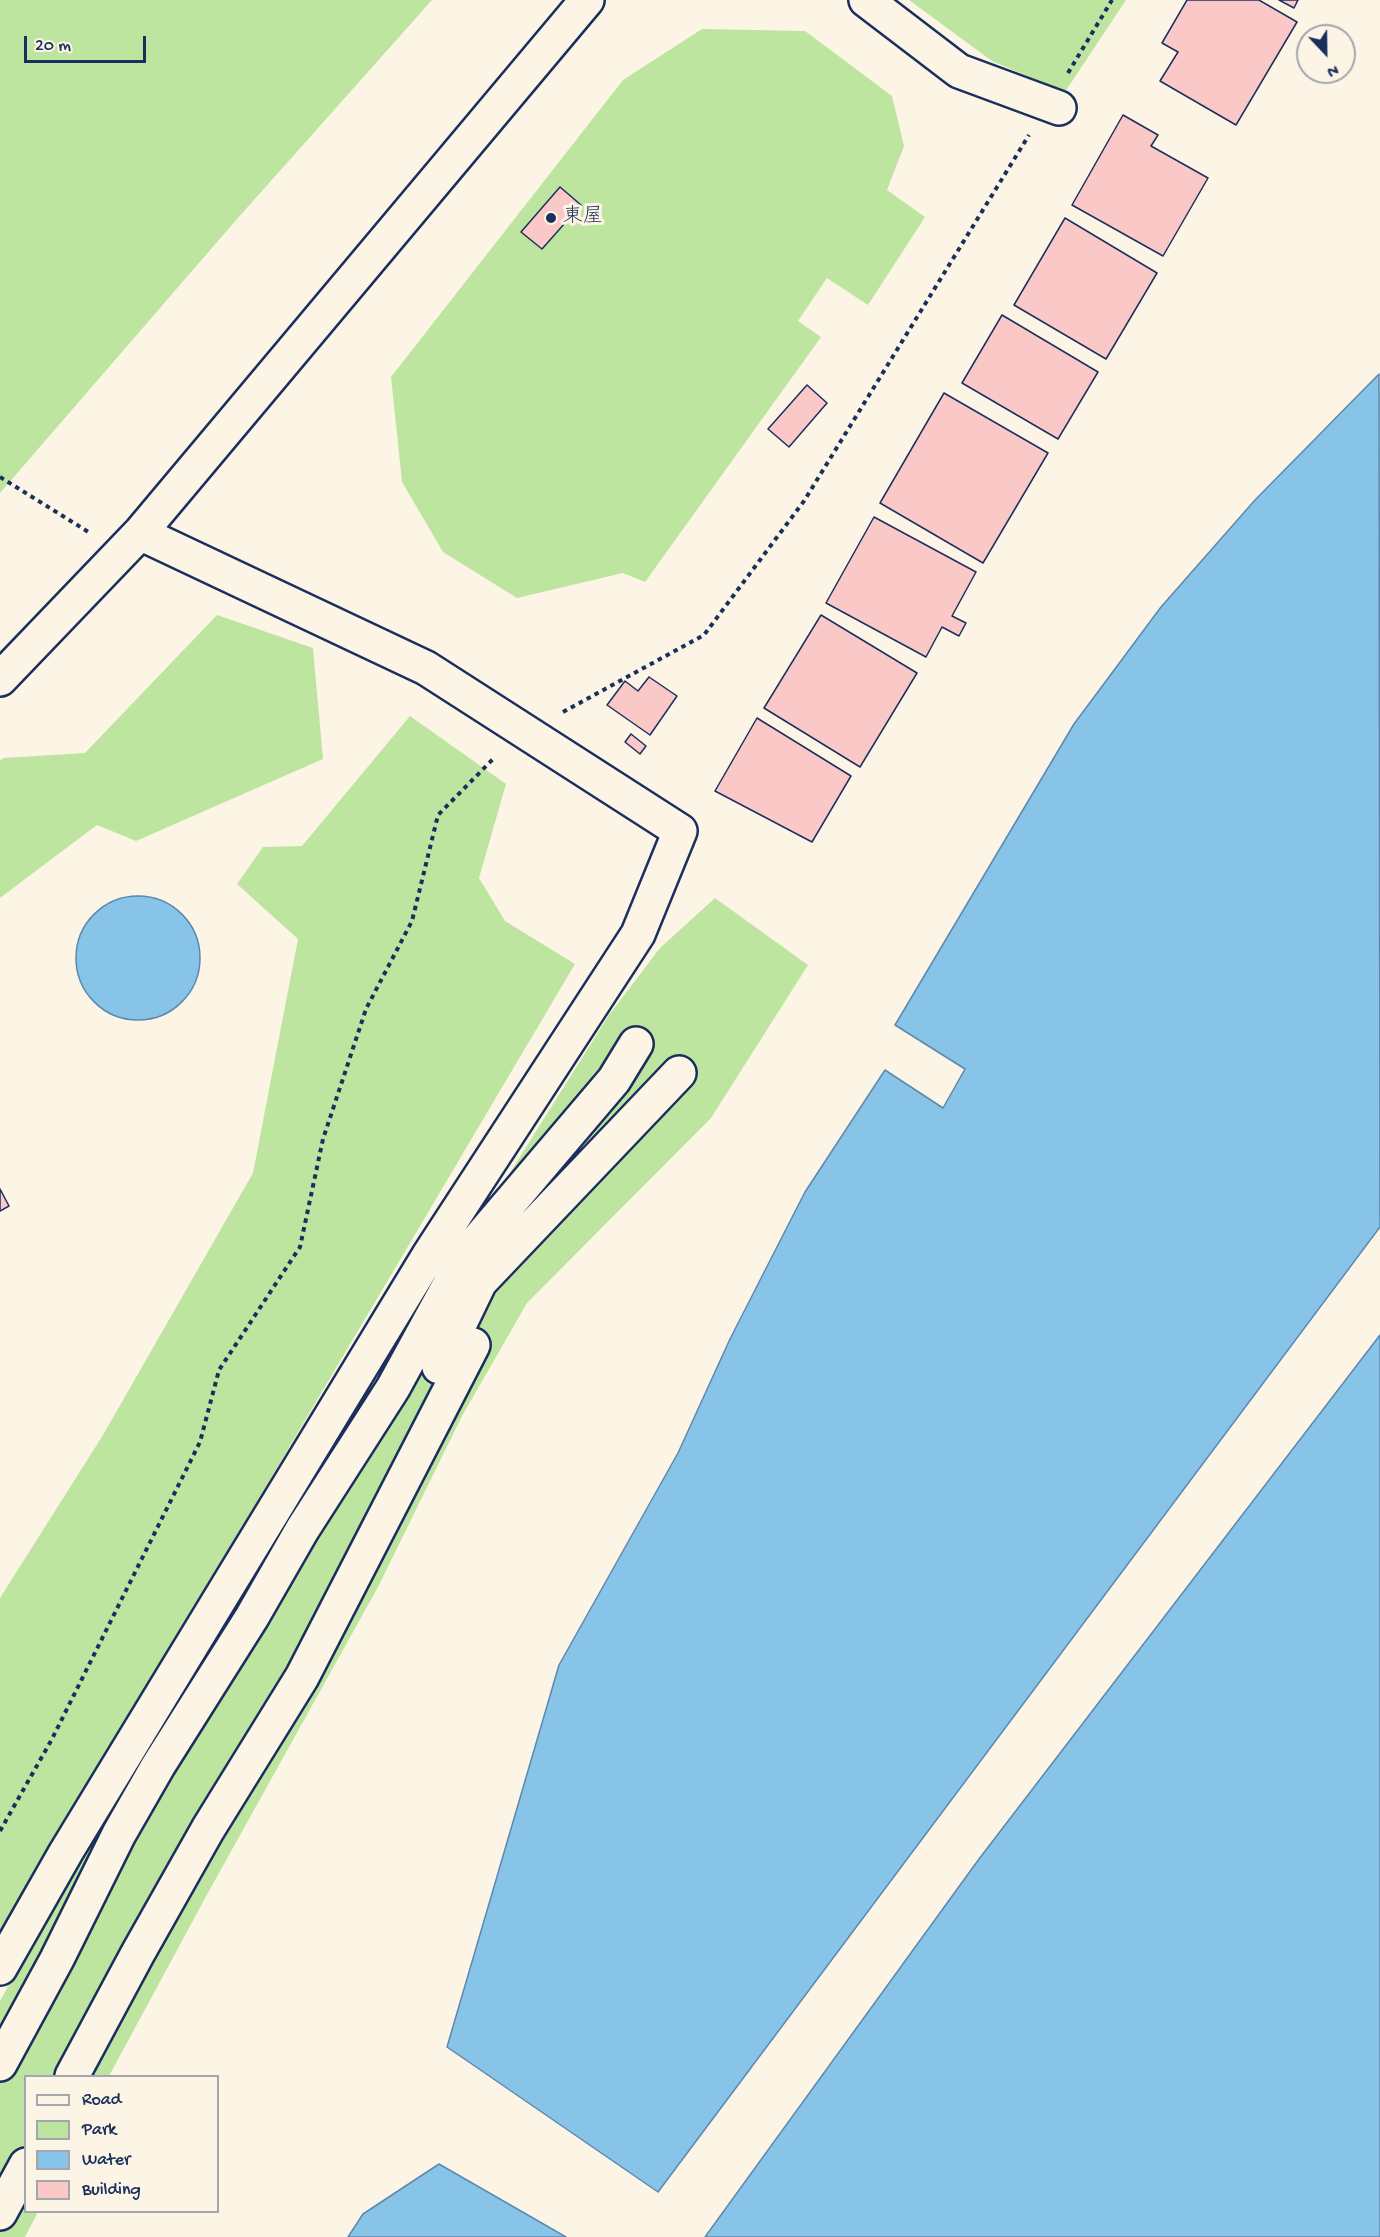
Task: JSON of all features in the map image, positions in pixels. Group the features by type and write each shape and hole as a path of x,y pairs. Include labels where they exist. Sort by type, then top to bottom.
{"street":[{"path":"0,679 140,533 587,0"},
{"path":"866,0 959,71 1061,94"},
{"path":"0,1968 66,1852 429,1255 638,934 680,831 426,668 140,533"},
{"path":"0,2064 57,1959 124,1825 252,1617 302,1530 393,1388 467,1253 614,1080 636,1044"},
{"path":"430,1427 414,1419 480,1282 679,1073"},
{"path":"73,2075 208,1829 302,1677 473,1345"},
{"path":"0,2213 24,2169"}],"path":[{"path":"1061,94 1112,0"},
{"path":"562,712 704,635 804,501 1032,130"},
{"path":"0,477 98,538"},
{"path":"0,1831 52,1739 200,1442 219,1370 300,1247 323,1139 366,1010 412,921 438,815 495,756"}],"green space":[{"path":"0,0 432,0 237,219 0,493"},
{"path":"909,0 1126,0 1065,92 992,61"},
{"path":"702,29 805,31 892,96 904,146 887,190 925,217 868,305 827,278 798,321 821,337 645,582 623,573 517,598 443,552 402,482 391,377 623,80"},
{"path":"217,615 313,648 323,759 136,841 97,825 0,898 0,761 3,758 85,753"},
{"path":"410,716 506,784 479,878 505,921 575,964 0,1936 0,1598 103,1435 253,1173 298,939 237,884 263,847 302,846"},
{"path":"715,898 808,965 711,1118 527,1303 462,1416 378,1587 110,2075 24,2075 24,2213 37,2213 25,2237 0,2237 0,2001 74,1867 609,1015 660,948"}],"water":[{"path":"1379,374 1380,1227 658,2192 447,2047 559,1665 678,1453 730,1339 805,1192 885,1070 943,1108 965,1069 895,1025 1074,724 1161,607 1255,500"},
{"path":"138,896 162,901 182,914 195,934 200,958 195,982 182,1002 162,1015 138,1020 114,1015 94,1002 81,982 76,958 81,934 94,914 114,901"},
{"path":"1380,1335 1380,2237 705,2237 979,1859"},
{"path":"439,2164 566,2237 348,2237 363,2214"}],"building":[{"path":"1187,0 1259,0 1297,22 1236,125 1160,81 1178,52 1162,43"},
{"path":"1279,0 1298,0 1294,8"},
{"path":"1123,115 1158,135 1151,146 1208,178 1163,256 1072,205"},
{"name":"東屋","path":"560,187 581,205 542,249 521,232"},
{"path":"1065,218 1157,273 1106,359 1014,305"},
{"path":"1002,315 1098,372 1058,439 962,383"},
{"path":"807,385 827,403 789,447 768,429"},
{"path":"944,393 1048,453 983,563 880,503"},
{"path":"874,517 976,572 952,616 966,623 959,636 942,627 926,657 826,603"},
{"path":"821,615 917,673 860,767 764,708"},
{"path":"649,677 677,696 650,735 607,705 625,681 638,691"},
{"path":"757,718 851,776 812,842 715,791"},
{"path":"631,734 646,746 640,754 625,742"},
{"path":"0,1189 9,1206 0,1211"}],"place":[{"name":"東屋","path":"551,218"}]}
